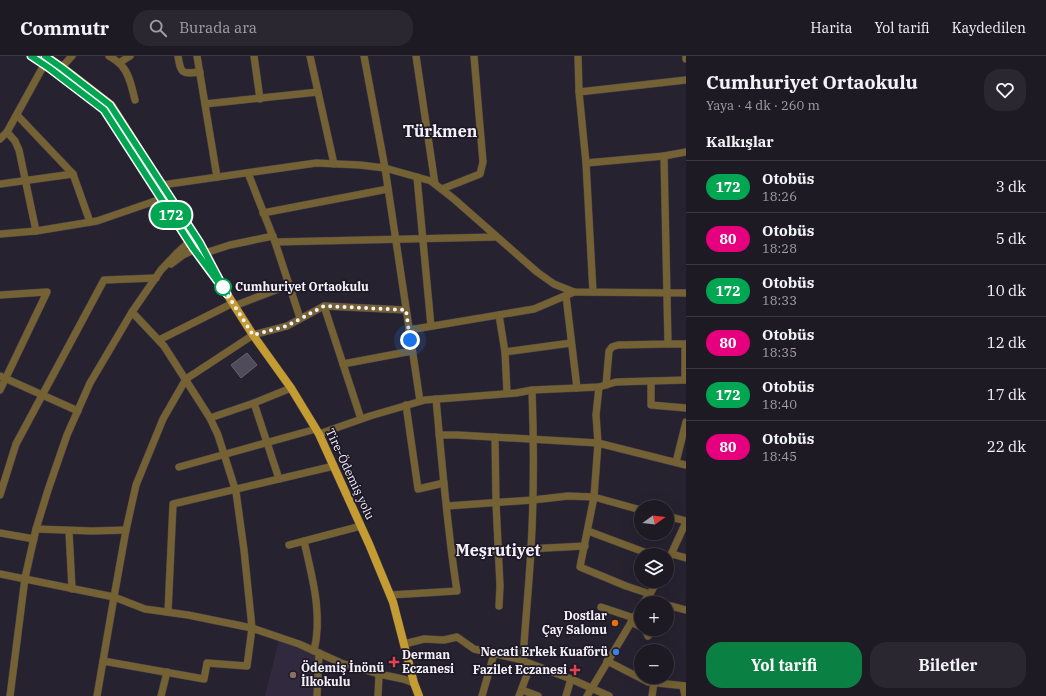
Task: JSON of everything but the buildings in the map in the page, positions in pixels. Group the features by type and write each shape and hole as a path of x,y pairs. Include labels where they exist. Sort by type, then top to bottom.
{"main road":[{"path":"31,56 62,68 110,105 162,185 192,240"},
{"path":"44,60 104,110 161,199 192,240"},
{"name":"Tire-Ödemiş yolu","path":"192,240 200,250 253,335 291,388 318,432 361,526 393,602 414,683 419,696"},
{"path":"414,683 424,696"}],"street":[{"path":"62,68 72,56"},
{"path":"109,56 122,66 127,73 135,100"},
{"path":"119,64 130,56"},
{"path":"178,56 180,68 183,72 200,72"},
{"path":"197,56 217,177"},
{"path":"254,56 260,98"},
{"path":"310,56 334,164"},
{"path":"364,56 385,168 420,402"},
{"path":"416,56 435,184"},
{"path":"442,189 480,174 483,162 474,56"},
{"path":"578,56 579,92 586,163 593,292"},
{"path":"0,139 8,132 44,60"},
{"path":"579,92 686,80"},
{"path":"205,104 318,92"},
{"path":"17,115 74,174 90,222"},
{"path":"8,132 18,145 36,231"},
{"path":"586,163 664,156 686,152"},
{"path":"664,156 668,344"},
{"path":"162,185 316,163 385,168 431,181 537,272 554,284 574,292 686,293"},
{"path":"248,173 274,240 300,318"},
{"path":"0,184 74,174"},
{"path":"417,176 431,326"},
{"path":"263,213 388,189"},
{"path":"0,234 36,231 97,222 161,199"},
{"path":"161,270 183,256 200,250 274,240 496,237"},
{"path":"10,696 25,578 36,529 67,435 90,383 132,312 161,270 192,240"},
{"path":"0,495 16,444 104,280 156,278"},
{"path":"159,340 233,304 289,285"},
{"path":"0,295 47,292 3,377 0,390"},
{"path":"409,330 534,309 574,292"},
{"path":"566,296 576,388"},
{"path":"97,696 126,530 136,485 163,419 186,379 253,335 287,326 324,306 406,310"},
{"path":"324,306 361,419"},
{"path":"103,661 204,679 208,663 247,666 252,628 244,550 235,490 218,435 210,418 164,346 132,312"},
{"path":"499,315 506,352 507,393"},
{"path":"506,352 571,343"},
{"path":"179,467 267,443 318,432 426,400 532,390 603,386 616,382 685,380 685,344 612,347 609,351 603,386 596,415 598,443 594,498 580,567 626,586 641,596"},
{"path":"343,364 412,351"},
{"path":"3,377 42,396 78,411"},
{"path":"651,381 651,406 686,408"},
{"path":"210,418 254,403 291,388"},
{"path":"523,661 533,500 534,439 532,390"},
{"path":"390,595 457,591 436,399"},
{"path":"254,403 279,479"},
{"path":"406,405 418,490 444,483"},
{"path":"676,462 686,422"},
{"path":"439,435 598,443 686,465"},
{"path":"495,437 496,503 500,586 499,606"},
{"path":"168,612 174,504 334,466"},
{"path":"447,506 568,496 594,498 634,508"},
{"path":"674,518 686,522 674,549"},
{"path":"289,545 361,526"},
{"path":"36,529 69,531 126,530"},
{"path":"69,531 72,589"},
{"path":"588,531 634,548"},
{"path":"0,533 34,539"},
{"path":"304,541 317,606 317,696"},
{"path":"452,553 585,546"},
{"path":"674,555 686,558"},
{"path":"0,574 114,597 145,609 252,628 299,644 341,663 414,683"},
{"path":"674,606 686,610"},
{"path":"601,607 632,620"},
{"path":"586,696 634,617"},
{"path":"404,644 424,639 444,640 457,637 474,648 523,661 571,679 609,696"},
{"path":"482,696 494,654"},
{"path":"608,662 634,675"},
{"path":"531,664 520,693 538,696"},
{"path":"161,696 167,672"},
{"path":"378,696 379,674"},
{"path":"566,696 571,679"},
{"path":"652,696 654,684"},
{"path":"664,684 684,686 685,696"}],"shaded area":[{"name":"Ödemiş İnönü İlkokulu","path":"279,640 317,654 314,696 265,696"}],"bus line":[{"name":"172","path":"31,56 104,110 193,248 227,294 200,243 110,105 45,56"}],"place":[{"name":"Cumhuriyet Ortaokulu","path":"223,287"},
{"name":"Dostlar Çay Salonu","path":"615,623"},
{"name":"Necati Erkek Kuaförü","path":"616,652"},
{"name":"Derman Eczanesi","path":"394,662"},
{"name":"Fazilet Eczanesi","path":"575,670"},
{"name":"Ödemiş İnönü İlkokulu","path":"293,675"}],"district":[{"name":"Türkmen","path":"440,131"},
{"name":"Meşrutiyet","path":"498,550"}],"route":[{"path":"223,287 219,283 253,335 287,326 324,306 406,310 410,340"}]}
